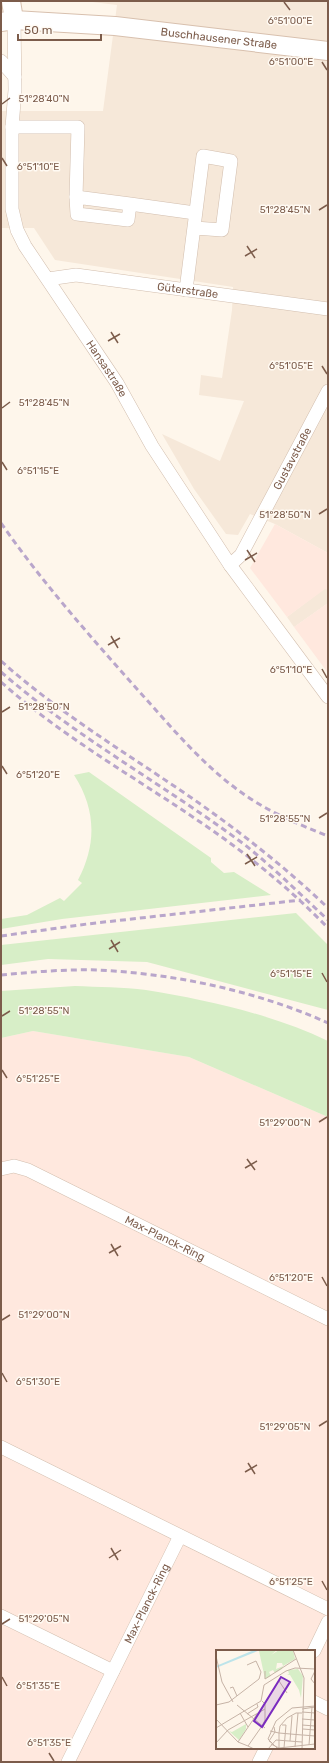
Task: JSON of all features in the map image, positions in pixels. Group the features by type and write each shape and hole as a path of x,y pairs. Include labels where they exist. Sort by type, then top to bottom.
{"main road":[{"name":"Hansastraße","path":"7,21 11,1"},
{"name":"Buschhausener Straße","path":"7,21 116,26 328,51"}],"street":[{"name":"Hansastraße","path":"7,21 15,77 12,127 13,217 16,230 25,246 117,383 152,446 230,565 328,697"},
{"path":"1,61 15,77"},
{"path":"12,127 78,127 76,197 195,213"},
{"path":"186,290 203,156 231,161 222,230 195,228"},
{"name":"Güterstraße","path":"48,279 76,275 328,309"},
{"name":"Gustavstraße","path":"230,565 241,555 328,391"},
{"name":"Max-Planck-Ring","path":"1,1169 14,1166 28,1170 328,1319"},
{"path":"1,1447 328,1609"},
{"name":"Max-Planck-Ring","path":"68,1762 180,1536"},
{"path":"1,1616 113,1671"},
{"path":"314,1650 328,1622"},
{"path":"315,1702 328,1709"},
{"path":"259,1762 266,1749"}],"shaded area":[{"path":"84,1 328,1 328,553 275,524 250,514 238,535 226,534 194,489 162,434 220,461 244,401 199,395 201,375 222,378 232,310 233,287 55,260 34,228 1,228 1,111 103,111 117,5"},
{"path":"275,524 328,553 328,590 325,589 287,617 250,568"},
{"path":"325,588 328,590 328,603 294,627 287,617"},
{"path":"328,603 328,673 294,627"},
{"path":"33,1031 189,1057 328,1117 328,1762 1,1762 1,1038"}],"green space":[{"path":"89,772 211,858 211,862 224,873 234,872 271,895 62,919 1,929 1,919 27,915 60,898 64,901 82,883 78,880 88,853 91,840 91,827 87,801 74,775"},
{"path":"296,913 328,945 328,1010 147,962 48,959 1,965 1,945"},
{"path":"75,986 146,990 216,1003 285,1023 328,1041 328,1117 189,1057 33,1031 1,1038 1,991"}],"railway":[{"path":"1,523 49,587 84,628 164,719 206,763 237,790 254,801 291,820 328,836"},
{"path":"1,661 44,697 221,819 276,862 328,908"},
{"path":"1,672 30,696 91,740 215,823 245,845 277,872 328,920"},
{"path":"1,682 29,706 59,728 212,830 242,852 286,888 328,928"},
{"path":"1,936 87,924 301,900"},
{"path":"1,975 86,970 157,975 245,993 328,1023"}]}
